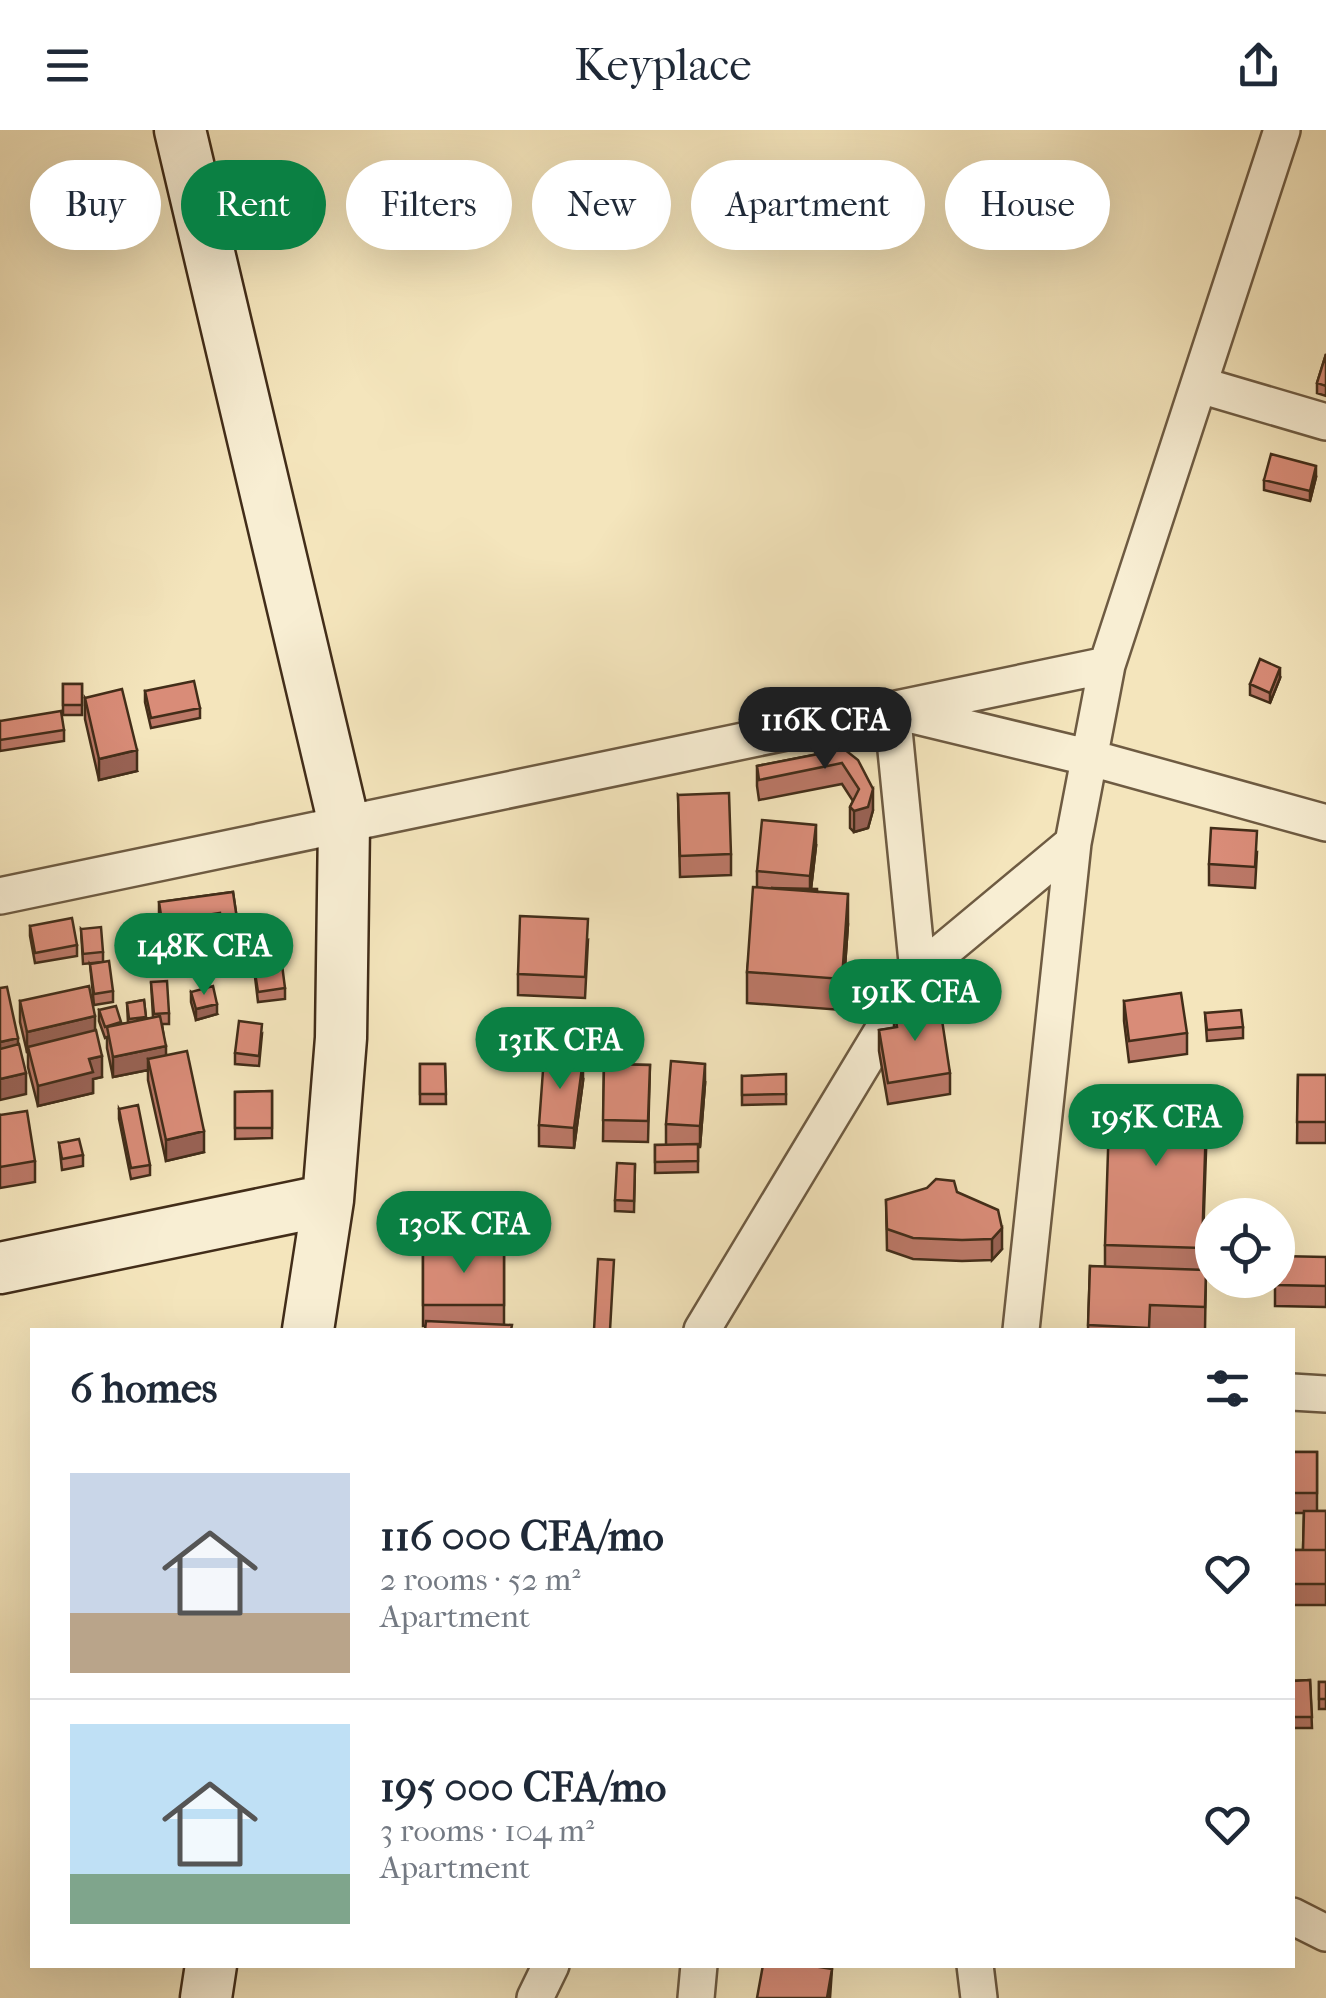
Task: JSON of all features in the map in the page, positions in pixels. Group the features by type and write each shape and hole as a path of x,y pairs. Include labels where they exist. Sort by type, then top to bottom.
{"main road":[{"path":"180,130 344,824 341,1038 328,1200 308,1328"},
{"path":"0,1268 328,1200"},
{"path":"206,1998 211,1968"}],"street":[{"path":"1021,1328 1073,843 1107,665 1282,130"},
{"path":"1200,385 1326,422"},
{"path":"0,896 1107,665"},
{"path":"892,710 1092,758 1326,823"},
{"path":"892,710 918,972"},
{"path":"703,1328 918,972 1073,843"},
{"path":"1295,1392 1326,1394"},
{"path":"1295,1918 1326,1933"},
{"path":"535,1998 550,1968"},
{"path":"696,1998 699,1968"},
{"path":"975,1968 979,1998"}],"building":[{"path":"1326,354 1326,386 1317,383"},
{"path":"1271,454 1316,466 1310,491 1264,480"},
{"path":"1260,659 1280,668 1270,693 1250,684"},
{"path":"194,681 200,708 151,718 145,691"},
{"path":"63,684 82,684 82,705 63,705"},
{"path":"122,689 137,750 99,759 85,698"},
{"path":"61,711 64,730 0,740 0,721"},
{"path":"844,749 858,760 873,789 868,807 854,811 850,807 859,789 842,763 759,780 757,766"},
{"path":"729,793 731,854 680,856 678,795"},
{"path":"762,820 816,825 810,876 757,871"},
{"path":"1211,828 1257,831 1255,867 1209,864"},
{"path":"753,887 848,894 842,979 747,972"},
{"path":"771,888 817,889 817,892"},
{"path":"233,892 239,933 223,935 220,913 162,922 159,902"},
{"path":"520,916 588,919 585,977 518,974"},
{"path":"72,918 77,945 35,953 30,926"},
{"path":"101,927 103,952 83,954 81,929"},
{"path":"157,938 170,938 170,958 157,958"},
{"path":"281,957 285,988 258,992 253,960"},
{"path":"109,961 113,991 94,994 90,964"},
{"path":"167,981 169,1013 154,1014 151,982"},
{"path":"89,986 95,1016 27,1032 20,1001"},
{"path":"213,986 217,1004 196,1009 191,992"},
{"path":"7,987 18,1038 0,1042 0,988"},
{"path":"1181,993 1187,1033 1129,1041 1124,1001"},
{"path":"144,1000 146,1017 129,1019 127,1003"},
{"path":"931,1000 935,1022 942,1020 950,1073 888,1083 879,1030 897,1027 894,1006"},
{"path":"116,1006 121,1022 105,1027 99,1010"},
{"path":"1241,1010 1243,1027 1207,1030 1205,1013"},
{"path":"160,1016 166,1046 113,1057 107,1027"},
{"path":"239,1021 262,1024 259,1056 235,1053"},
{"path":"96,1030 102,1056 89,1059 93,1072 38,1086 28,1047"},
{"path":"19,1044 26,1073 0,1079 0,1049"},
{"path":"187,1051 204,1131 166,1140 148,1059"},
{"path":"544,1057 583,1060 574,1128 539,1125"},
{"path":"671,1061 705,1064 700,1126 666,1124"},
{"path":"420,1064 445,1064 446,1094 420,1094"},
{"path":"604,1064 650,1065 648,1121 603,1120"},
{"path":"786,1074 786,1094 742,1095 742,1076"},
{"path":"1298,1075 1326,1075 1326,1122 1297,1122"},
{"path":"1110,1089 1207,1092 1204,1198 1195,1198 1195,1248 1105,1245"},
{"path":"272,1091 272,1128 235,1128 235,1092"},
{"path":"138,1105 150,1165 131,1168 119,1109"},
{"path":"27,1111 35,1161 0,1167 0,1115"},
{"path":"79,1139 83,1155 62,1159 59,1143"},
{"path":"698,1144 698,1161 655,1162 655,1145"},
{"path":"617,1163 635,1164 634,1201 615,1200"},
{"path":"936,1179 954,1181 957,1192 998,1210 1002,1228 992,1239 962,1240 913,1238 887,1229 886,1200 927,1188"},
{"path":"423,1247 504,1247 504,1305 423,1305"},
{"path":"1295,1256 1326,1257 1326,1286 1295,1285"},
{"path":"598,1259 614,1260 610,1328 594,1328"},
{"path":"1090,1266 1195,1270 1195,1298 1205,1298 1205,1307 1150,1305 1149,1328 1088,1325"},
{"path":"426,1321 512,1325 511,1328 425,1328"},
{"path":"1295,1452 1317,1452 1317,1493 1295,1493"},
{"path":"1304,1511 1326,1511 1326,1550 1303,1550"},
{"path":"1295,1550 1326,1550 1326,1584 1295,1584"},
{"path":"1310,1680 1312,1717 1295,1717 1295,1681"},
{"path":"1319,1682 1326,1682 1326,1699 1319,1699"},
{"path":"762,1968 832,1969 827,1998 757,1998"}]}
